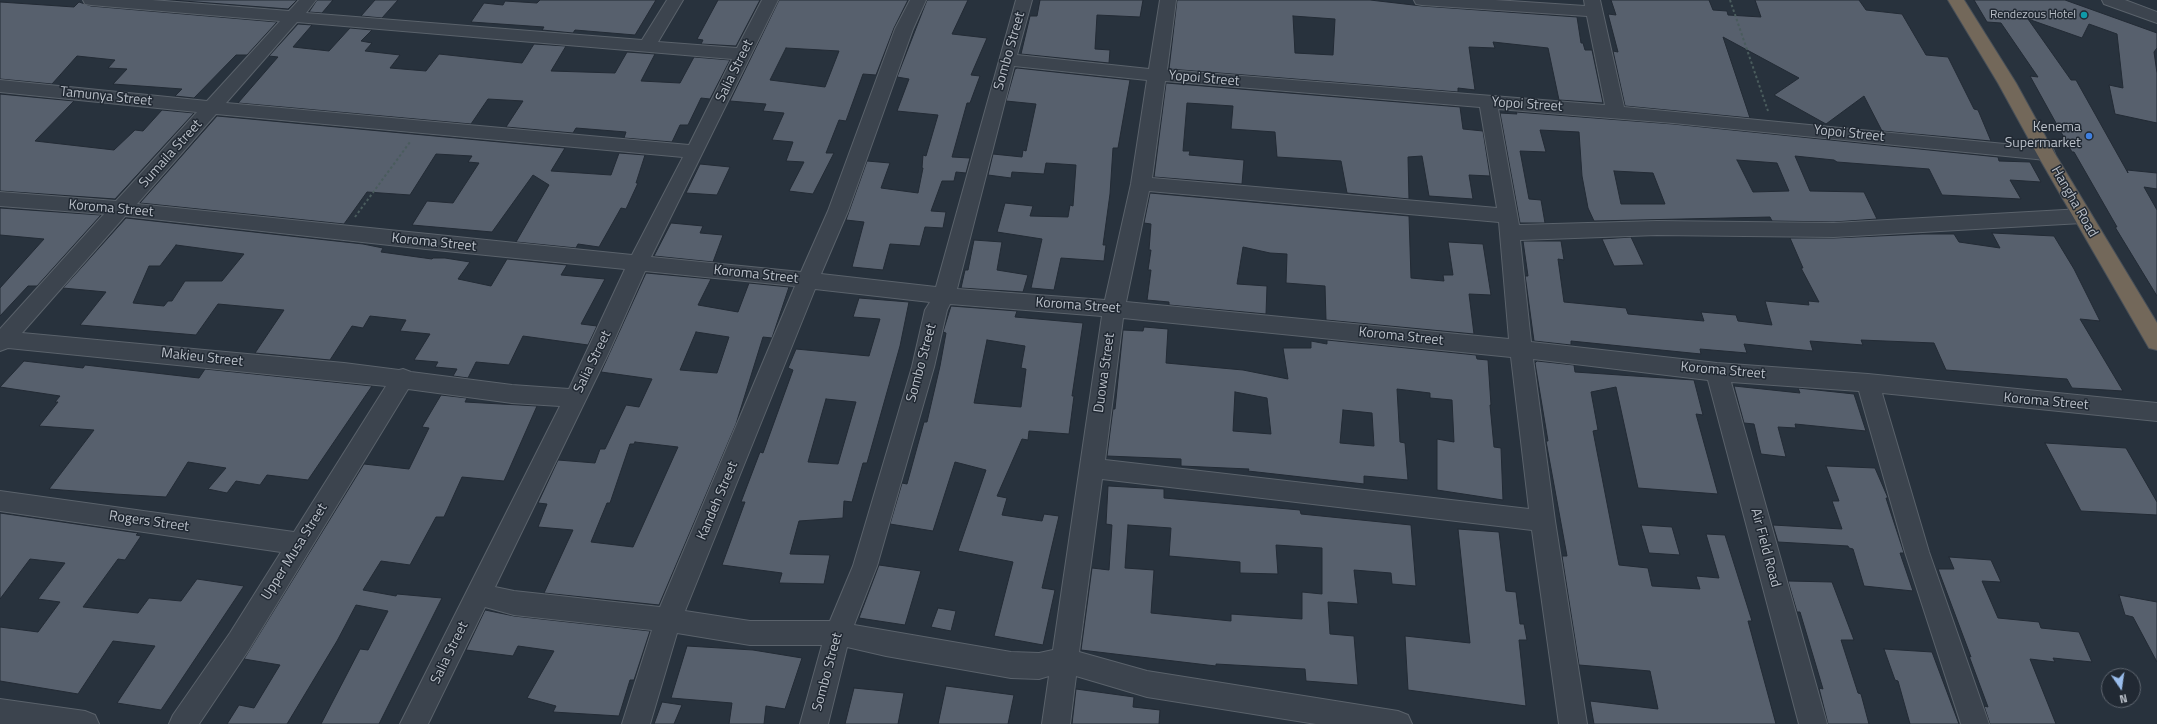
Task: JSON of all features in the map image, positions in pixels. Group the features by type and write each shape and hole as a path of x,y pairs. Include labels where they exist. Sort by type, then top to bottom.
{"highway":[{"name":"Hangha Road","path":"1956,0 2007,83 2046,154 2157,342"}],"street":[{"path":"91,0 743,54"},
{"name":"Sumaila Street","path":"1,340 122,209 308,0"},
{"path":"647,46 675,0"},
{"name":"Salia Street","path":"414,724 575,398 638,263 770,0"},
{"name":"Kandeh Street","path":"636,724 668,620 808,280 838,211 904,29 918,0"},
{"name":"Sombo Street","path":"814,724 838,633 865,566 923,367 936,310 944,296 1024,0"},
{"name":"Duowa Street","path":"1056,724 1063,660 1114,309 1141,184 1168,0"},
{"path":"1422,0 1594,6 1616,112"},
{"path":"2110,0 2157,18"},
{"name":"Yopoi Street","path":"1007,60 1156,75 1616,112 2046,154"},
{"name":"Tamunya Street","path":"0,86 212,108 695,152"},
{"path":"1488,102 1509,225 1521,349 1542,521 1574,724"},
{"path":"1141,184 1509,225 1571,230 1658,228 1834,230 2082,216"},
{"name":"Koroma Street","path":"0,199 122,209 808,280 944,296 1114,309 1521,349 1717,372 1868,383 2033,401 2157,412"},
{"name":"Makieu Street","path":"1,340 403,378 512,394 575,398"},
{"name":"Air Field Road","path":"1717,372 1813,724"},
{"name":"Upper Musa Street","path":"183,724 238,642 403,378"},
{"path":"1868,383 1917,552 1975,724"},
{"path":"1092,468 1542,521"},
{"name":"Rogers Street","path":"0,501 299,544"},
{"path":"479,594 514,603 668,620 750,633 838,633 886,644 1011,665 1039,666 1063,660 1147,684 1398,724"},
{"path":"0,712 85,724"}],"path":[{"path":"1730,0 1774,127"},
{"path":"343,233 420,127"}],"building":[{"path":"171,0 297,0 288,9"},
{"path":"317,0 333,0 322,13 309,12"},
{"path":"375,0 398,0 382,18 361,16"},
{"path":"540,0 656,0 635,35 575,30 573,33 542,30 544,27 471,22 484,3 503,5 505,1 537,3"},
{"path":"718,0 760,0 736,46 701,44 703,40 697,39"},
{"path":"779,0 908,0 894,28 876,75 863,74 846,121 839,120 826,153 834,153 813,194 789,191 804,162 786,161 793,142 772,140 784,113 763,111 766,104 730,101","holes":["786,48 839,51 825,87 770,80"]},
{"path":"927,0 968,0 952,34 987,38 971,75 980,76 970,103 967,103 952,157 970,158 966,173 956,172 954,181 942,181 931,211 946,212 943,228 925,227 920,246 890,244 883,270 852,267 864,222 846,220 867,161 890,163 881,188 918,193 923,168 923,155 926,156 938,115 897,111 909,79 897,77"},
{"path":"1040,0 1143,0 1140,17 1097,15 1095,49 1110,50 1109,63 1021,54 1030,16 1037,16"},
{"path":"1177,0 1370,0 1422,6 1577,17 1581,43 1583,43 1585,50 1592,50 1603,103 1559,100 1548,48 1493,42 1495,48 1469,47 1475,90 1458,88 1458,92 1169,69","holes":["1293,16 1335,19 1333,55 1295,53"]},
{"path":"1611,0 1709,0 1713,10 1727,11 1728,15 1761,17 1755,0 1859,0 1866,10 1902,14 1926,55 1948,57 1974,109 1978,110 1991,141 1882,131 1864,96 1826,124 1774,95 1799,78 1723,37 1750,118 1625,106 1613,51 1618,52 1608,14 1616,15"},
{"path":"1974,0 2065,0 2157,33 2157,48 2154,52 2157,73 2157,123 2115,114 2109,85 2123,88 2117,34 2089,24 2082,38 2028,19 2071,80 2076,80 2128,173 2127,170 2157,173 2157,189 2144,187 2157,210 2157,296 2115,227 2117,227 2074,152 2072,152 2030,76 2038,77 2001,23 1987,22"},
{"path":"0,2 74,7 79,2 91,6 277,22 247,55 236,55 194,98 175,96 182,89 113,84 127,69 108,68 115,60 77,56 52,84 0,79"},
{"path":"298,24 312,25 293,47 329,51 350,28 372,30 361,41 372,43 365,51 400,55 390,68 426,71 439,54 522,63 534,44 566,46 551,71 615,73 627,52 655,54 641,81 680,83 694,57 730,60 710,99 701,98 688,125 680,125 672,142 624,138 626,132 576,128 573,133 506,127 523,101 488,99 471,124 238,103 278,57 269,56"},
{"path":"1015,69 1130,80 1118,148 1113,148 1110,194 1103,245 1106,245 1104,261 1061,258 1054,290 1031,288 1042,239 997,232 1005,203 1033,206 1030,216 1068,217 1070,205 1073,206 1076,165 1046,163 1044,174 1012,172 1011,178 988,175 993,154 1022,157 1023,150 1026,151 1036,104 1006,101"},
{"path":"1166,83 1460,107 1463,129 1483,131 1490,176 1469,175 1473,199 1429,196 1422,156 1408,157 1409,199 1347,193 1341,161 1277,157 1275,132 1231,129 1233,106 1187,103 1183,151 1190,151 1189,155 1244,160 1242,184 1154,177"},
{"path":"0,94 74,101 35,141 114,150 135,130 143,131 162,110 194,113 115,199 0,191"},
{"path":"1516,112 1673,124 1998,157 1999,161 2030,162 2041,182 2010,180 2021,199 1942,195 1929,169 1837,162 1834,160 1795,156 1810,191 1864,192 1877,219 1834,222 1772,221 1770,217 1594,221 1588,208 1582,176 1579,132 1540,130 1546,152 1520,151 1529,199 1541,200 1545,223 1520,223 1500,113 1517,114","holes":["1737,160 1777,163 1789,191 1753,192","1614,171 1653,173 1665,204 1621,204"]},
{"path":"217,116 565,148 551,171 611,175 619,153 645,155 636,183 638,183 626,209 621,208 599,247 578,244 576,248 516,242 549,185 533,175 492,232 412,225 427,201 453,203 479,163 468,162 472,156 436,154 410,195 367,192 344,224 140,203"},
{"path":"700,164 730,167 717,195 686,193"},
{"path":"1150,193 1409,216 1411,278 1444,281 1443,275 1453,275 1448,242 1483,244 1491,295 1469,294 1474,334 1326,320 1325,286 1286,283 1287,254 1270,253 1243,247 1237,284 1267,286 1266,314 1169,305 1169,302 1147,300 1151,270 1148,270 1151,250 1149,250 1151,224 1144,223"},
{"path":"0,208 101,215 37,286 28,286 0,316 0,288 44,239 0,235"},
{"path":"126,218 363,244 383,248 381,252 432,259 445,258 470,262 458,279 491,286 507,259 567,265 561,275 605,279 581,324 597,326 588,345 523,336 509,365 476,362 468,378 453,376 457,369 435,367 438,362 414,360 430,334 400,331 406,320 370,316 363,328 352,326 330,360 255,353 284,310 218,304 196,335 80,325 106,292 63,288","holes":["176,245 244,254 222,281 185,281 172,301 168,301 164,306 133,303 149,266 160,266"]},
{"path":"671,223 703,226 700,233 723,235 713,262 654,256"},
{"path":"1992,233 2054,236 2074,269 2100,321 2080,319 2123,391 2072,388 2067,379 1946,370 1934,343 1861,340 1863,345 1810,341 1813,351 1744,344 1747,353 1700,349 1701,354 1571,341 1571,345 1534,341 1525,276 1528,276 1523,241 1561,241 1564,260 1558,259 1564,302 1626,308 1628,314 1704,321 1701,312 1736,315 1738,321 1772,325 1765,301 1809,305 1808,301 1819,302 1801,268 1803,268 1790,238 1954,234 1959,242 2000,248"},
{"path":"1631,237 1644,265 1614,266 1602,239"},
{"path":"974,240 1002,242 997,270 1028,275 1023,292 961,288 965,270 968,270"},
{"path":"646,273 711,279 698,305 738,312 749,283 789,287 772,338 763,337 736,424 659,605 544,593 573,530 538,527 547,504 538,503 558,460 595,463 600,449 605,449 626,405 639,407 652,379 601,372","holes":["696,332 729,337 717,373 680,370","635,442 678,447 633,547 591,542 607,503 610,503 630,444 634,444"]},
{"path":"859,298 909,302 900,346 867,463 863,463 852,502 844,501 843,518 799,521 790,554 830,555 824,584 779,583 782,573 722,565 745,502 741,502 760,452 763,453 793,370 788,368 796,349 869,356 880,319 853,317","holes":["826,399 856,402 838,464 808,462"]},
{"path":"951,306 1017,311 1015,317 1083,323 1072,396 1074,396 1069,434 1029,431 1028,440 1022,439 997,496 1007,498 1002,515 1042,521 1044,514 1059,516 1042,588 1055,590 1043,645 994,636 1013,562 958,551 986,470 955,462 933,531 890,524 902,483 907,484 924,422 927,422 946,333 943,332","holes":["987,340 1025,346 1021,368 1026,369 1021,407 974,403"]},
{"path":"1144,327 1168,329 1166,363 1243,370 1288,379 1283,348 1311,348 1311,341 1327,344 1327,340 1476,355 1477,359 1488,360 1494,447 1501,448 1503,500 1437,490 1437,439 1454,442 1452,400 1430,398 1430,393 1397,389 1400,442 1405,443 1408,480 1364,476 1364,484 1248,471 1249,469 1181,466 1181,459 1107,456 1113,409 1115,409 1123,330 1143,331","holes":["1235,392 1267,398 1271,434 1233,431","1343,410 1372,413 1374,446 1340,443"]},
{"path":"24,361 83,368 85,365 199,378 205,369 372,386 308,480 267,475 260,485 236,481 227,493 208,489 226,468 188,462 166,497 115,494 49,489 94,430 39,426 58,402 55,402 60,396 0,387"},
{"path":"1537,361 1574,365 1575,372 1694,380 1703,415 1696,414 1718,494 1638,488 1616,387 1591,392 1598,430 1593,431 1619,565 1648,568 1652,586 1700,589 1696,576 1719,578 1706,534 1725,535 1752,621 1748,621 1776,724 1594,724 1590,701 1658,709 1650,671 1579,665 1562,556 1567,556 1546,441 1548,441 1535,363"},
{"path":"1734,386 1800,393 1798,388 1854,394 1866,431 1795,424 1796,428 1778,427 1786,457 1761,454 1754,424 1744,423"},
{"path":"441,395 467,398 465,402 537,406 504,481 462,477 444,517 436,517 410,565 381,561 363,590 396,596 397,594 442,598 379,724 321,724 360,649 368,650 388,611 356,605 337,641 287,724 227,724 239,705 254,708 280,665 244,659 364,464 409,469 429,428 422,427"},
{"path":"2045,443 2126,448 2157,502 2157,515 2081,511"},
{"path":"1826,466 1875,468 1888,498 1886,498 1904,553 1900,553 1913,591 1864,586 1853,549 1849,548 1848,546 1778,542 1773,525 1842,529 1832,501 1839,501"},
{"path":"1108,486 1164,489 1164,498 1300,510 1301,514 1411,525 1416,586 1392,584 1391,573 1354,570 1358,604 1328,602 1330,634 1354,636 1358,685 1306,681 1305,669 1216,664 1216,666 1081,650 1092,568 1109,570 1112,525 1106,524","holes":["1128,525 1171,528 1169,556 1240,562 1240,573 1278,574 1276,545 1322,548 1322,594 1302,592 1302,619 1231,614 1231,621 1151,613 1154,570 1125,568"]},
{"path":"0,513 138,533 136,535 141,536 125,560 118,559 83,607 138,613 149,598 181,601 197,579 244,586 161,710 117,703 155,646 113,641 78,694 0,681 0,627 38,632 60,602 38,599 65,563 30,559 0,599"},
{"path":"1641,525 1672,527 1680,555 1649,553"},
{"path":"1458,529 1499,532 1506,591 1516,592 1520,624 1524,624 1527,640 1519,640 1526,706 1408,690 1405,636 1470,643"},
{"path":"1949,557 1991,560 2001,582 1982,581 1998,618 2039,622 2041,628 2079,632 2092,662 2053,658 2055,662 2030,659 2056,724 1990,724 1984,706 1988,707 1938,569 1954,569"},
{"path":"879,565 921,571 905,625 859,618"},
{"path":"1788,581 1832,582 1854,640 1841,640 1858,693 1861,694 1869,724 1828,724 1819,688 1823,689 1800,612 1797,612"},
{"path":"2119,595 2157,602 2157,662 2133,617 2125,615"},
{"path":"938,608 956,611 951,631 931,627"},
{"path":"485,610 514,616 650,631 634,680 630,680 619,716 553,712 556,706 527,698 554,651 518,646 513,656 466,650"},
{"path":"687,646 753,650 802,658 785,709 766,706 764,724 729,724 732,703 671,698"},
{"path":"1884,649 1932,652 1959,724 1910,724 1898,681 1895,680"},
{"path":"946,686 1014,695 1008,724 938,724"},
{"path":"854,688 904,693 898,724 845,724"},
{"path":"1076,689 1134,697 1133,707 1160,710 1159,724 1072,724"},
{"path":"662,702 682,705 674,724 654,724"}],"place":[{"name":"Rendezous Hotel","path":"2084,15"},
{"name":"Kenema Supermarket","path":"2089,136"}]}
